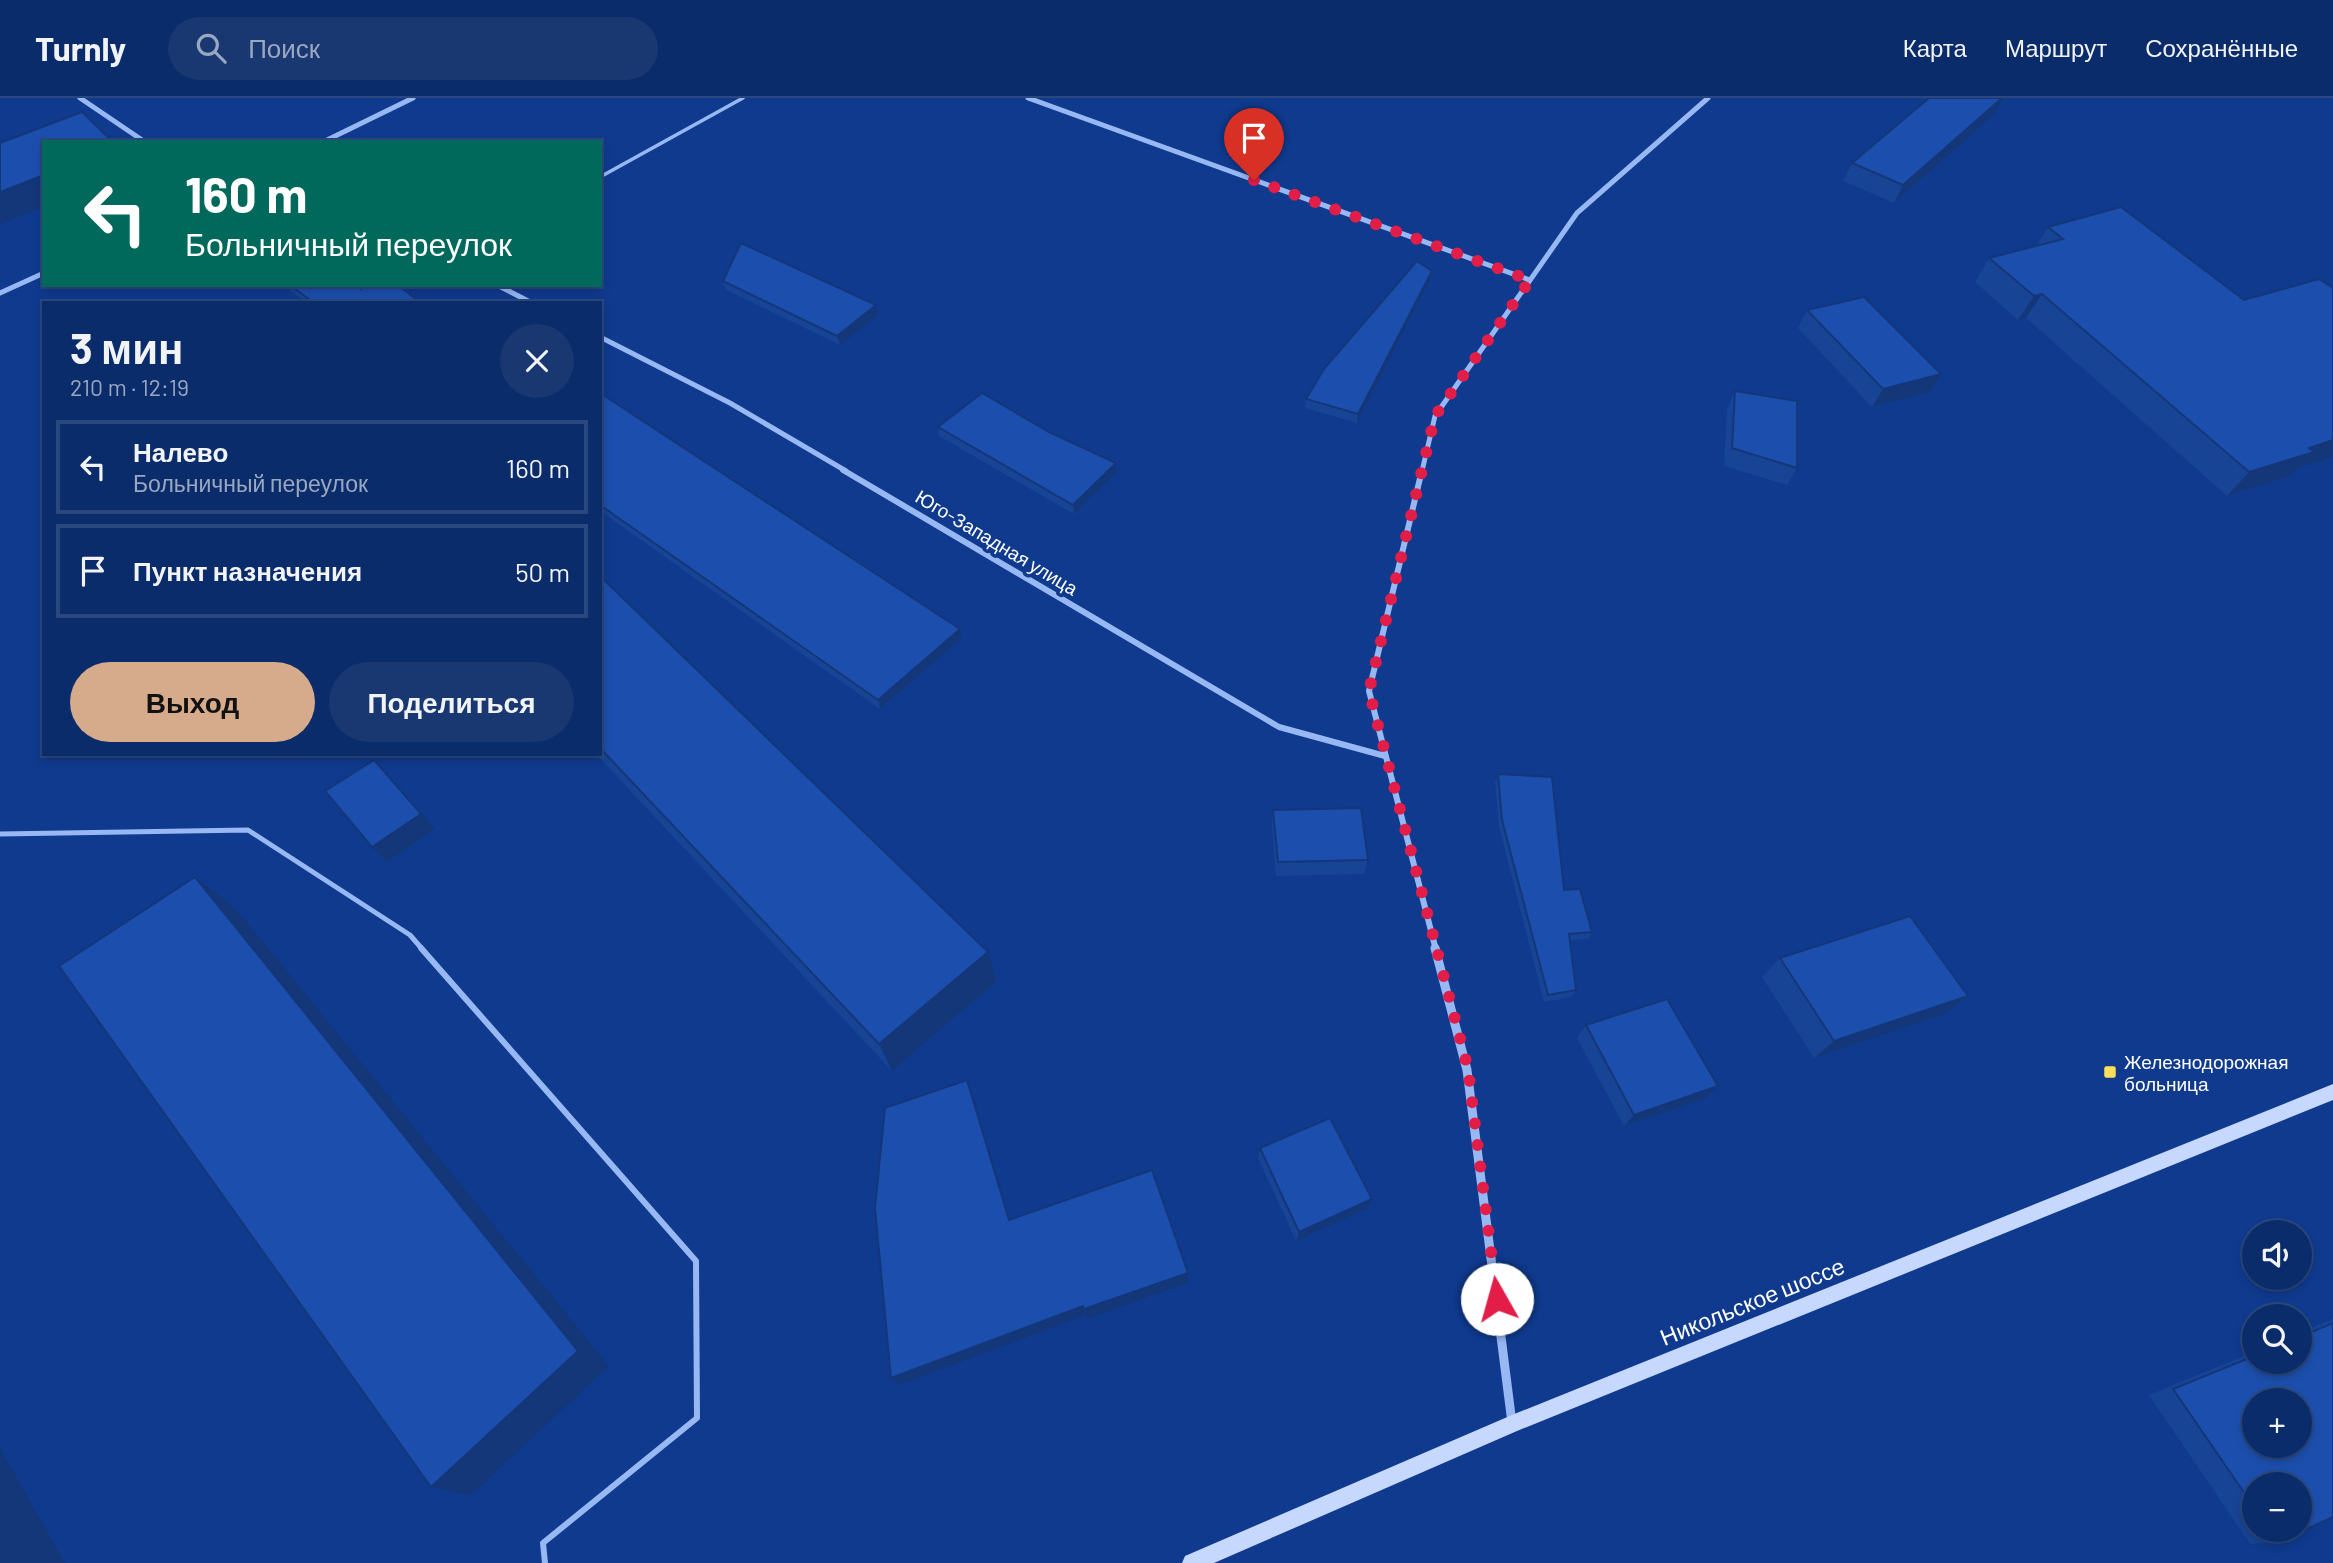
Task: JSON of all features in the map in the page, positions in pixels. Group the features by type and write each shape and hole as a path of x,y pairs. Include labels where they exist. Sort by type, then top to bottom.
{"street":[{"path":"80,98 142,140"},
{"path":"327,140 413,98"},
{"path":"1028,98 1530,280"},
{"path":"1512,1424 1468,1069 1369,691 1435,416 1577,213 1708,98"},
{"path":"0,293 42,274"},
{"path":"501,287 528,301"},
{"name":"Юго-Западная улица","path":"602,338 730,403 1279,727 1385,756"},
{"name":"Никольское шоссе","path":"1192,1563 1512,1424 2333,1092"}],"lane":[{"path":"602,176 743,98"},
{"path":"0,834 248,830 410,935 696,1261 697,1418 543,1543 545,1563"}],"building":[{"path":"1929,98 2002,98 1903,185 1852,163"},
{"path":"82,112 111,140 42,140 42,176 0,192 0,143"},
{"path":"2121,207 2244,300 2319,279 2333,288 2333,440 2309,448 2314,452 2249,472 2042,294 2034,296 1989,258 2063,239 2048,227"},
{"path":"741,243 876,305 837,336 723,281"},
{"path":"1417,261 1432,271 1358,414 1306,399 1324,369"},
{"path":"293,287 401,287 418,301 311,301"},
{"path":"1864,297 1941,374 1883,389 1807,310"},
{"path":"1735,391 1797,401 1797,468 1732,448"},
{"path":"982,393 1049,432 1116,463 1073,505 938,427"},
{"path":"602,394 960,629 878,700 602,506"},
{"path":"602,578 988,952 879,1044 602,750"},
{"path":"374,760 421,814 372,847 325,791"},
{"path":"1498,774 1552,777 1564,890 1580,889 1592,932 1569,934 1576,990 1548,995 1502,820"},
{"path":"1361,808 1368,860 1278,862 1273,810"},
{"path":"195,877 578,1351 431,1487 59,966"},
{"path":"1910,916 1968,996 1834,1041 1780,958"},
{"path":"1667,999 1718,1086 1634,1115 1586,1025"},
{"path":"967,1080 1009,1220 1152,1170 1188,1273 1084,1309 1083,1306 891,1378 875,1208 885,1108"},
{"path":"1330,1118 1372,1199 1299,1232 1260,1148"},
{"path":"2333,1323 2333,1517 2312,1527 2312,1472 2242,1472 2242,1490 2173,1389 2242,1361 2242,1374 2312,1374 2312,1332"}],"place":[{"name":"Железнодорожная больница","path":"2110,1072"}],"route":[{"path":"1254,180 1530,280 1435,416 1369,691 1468,1069 1497,1299"}]}
